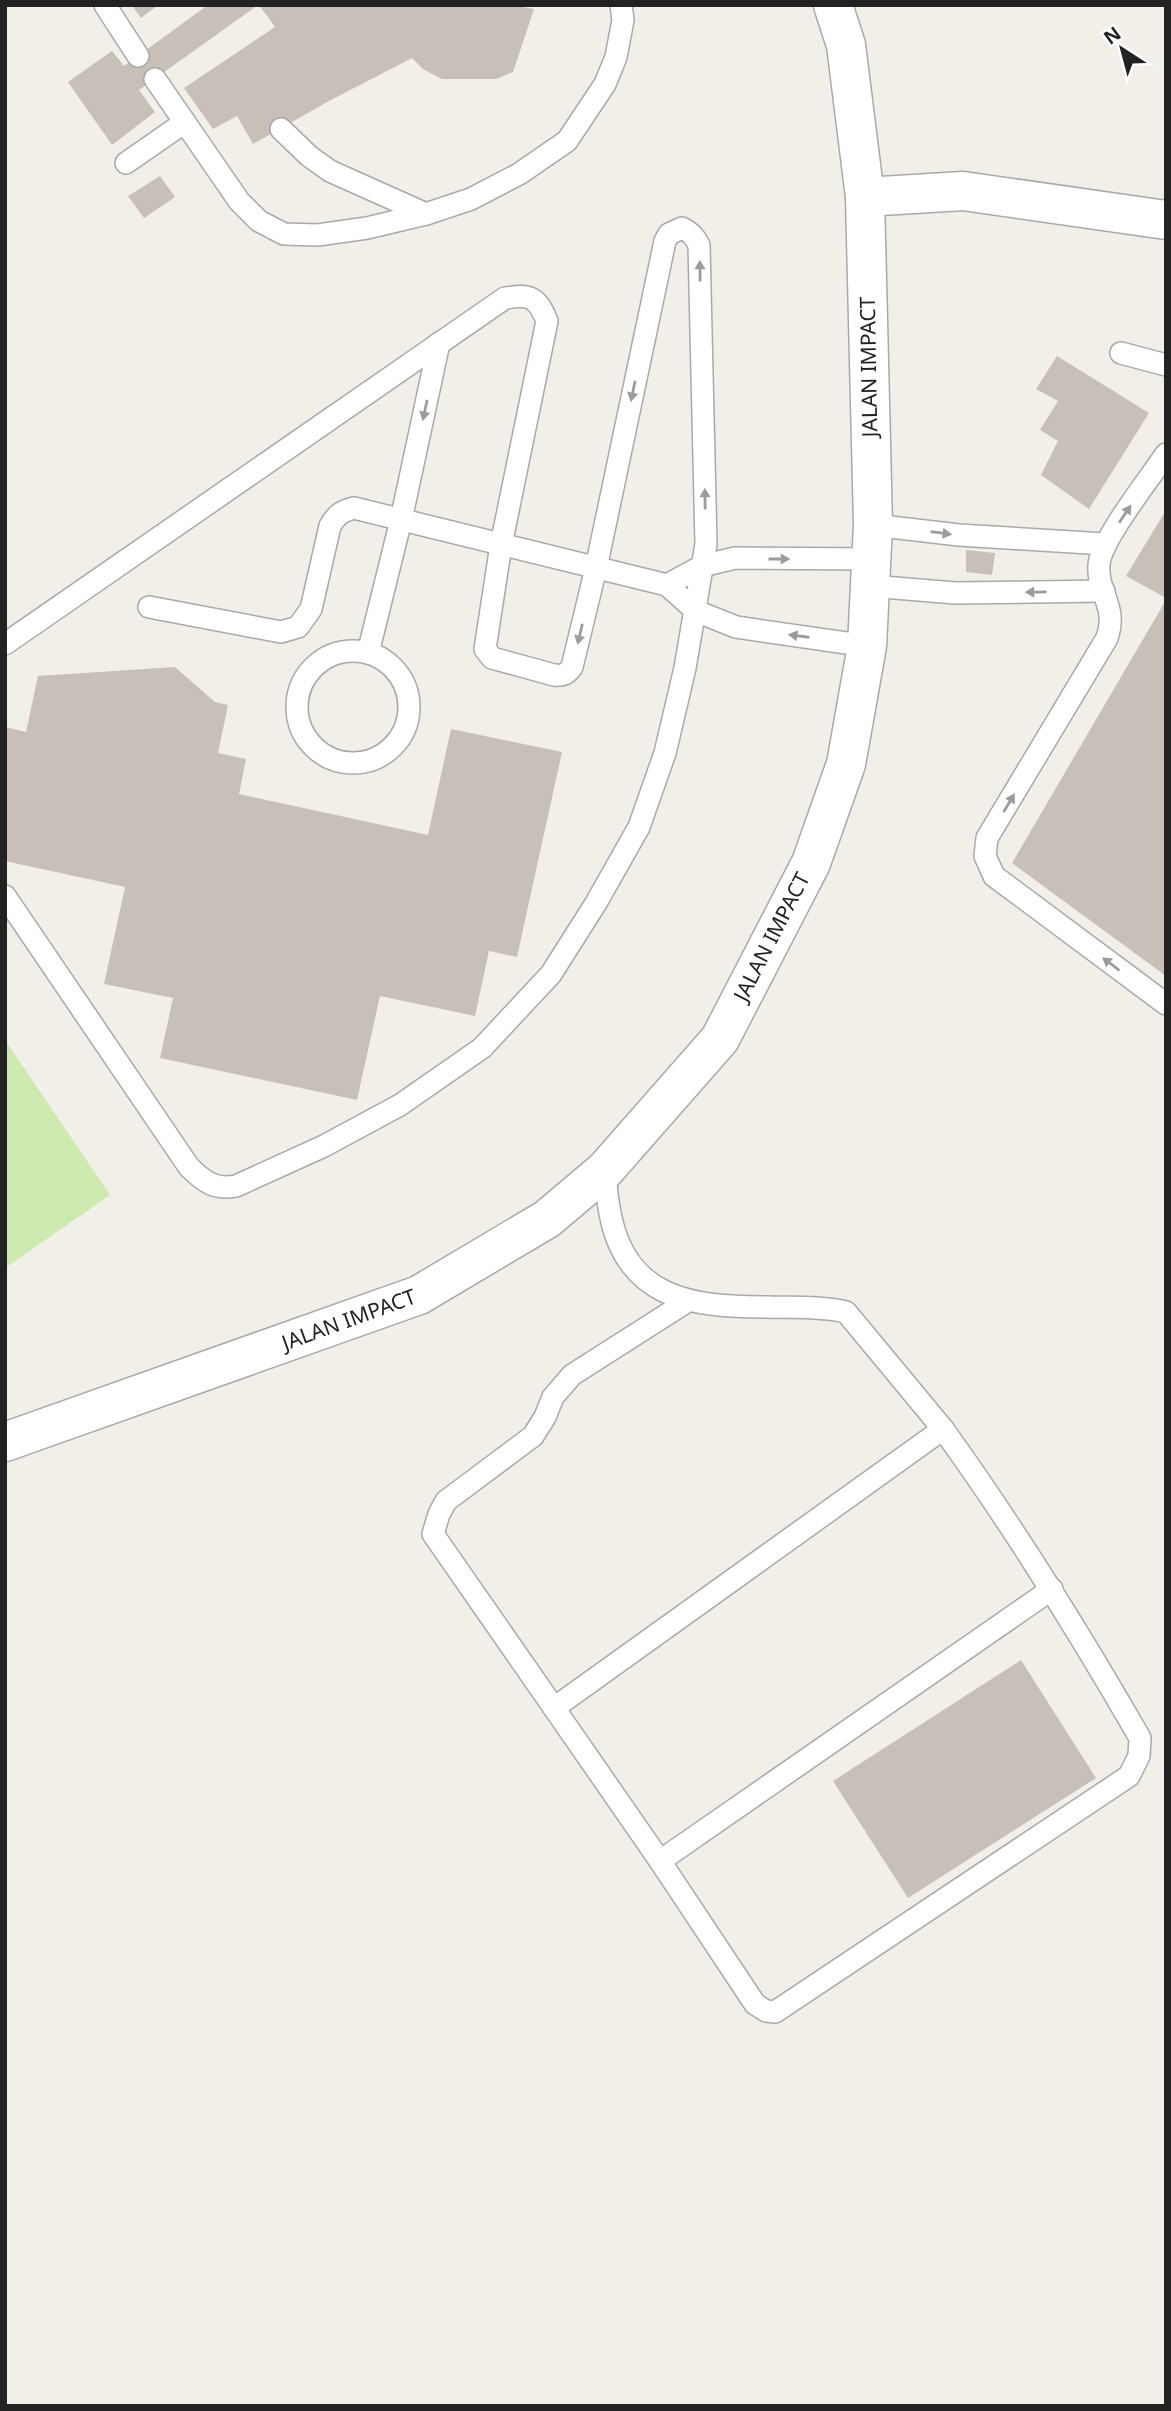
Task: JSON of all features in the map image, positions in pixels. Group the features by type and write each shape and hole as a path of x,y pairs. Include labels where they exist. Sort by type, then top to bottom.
{"street":[{"name":"JALAN IMPACT","path":"5,1443 419,1296 547,1219 605,1170 720,1038 811,863 846,764 867,646 872,557 865,197 846,45 833,5"},
{"path":"865,197 963,191 1166,220"}],"lane":[{"path":"105,5 138,57"},
{"path":"155,79 239,201 259,221 284,234 318,236 426,214 471,199 519,174 567,141 605,83 616,57 623,20 621,5"},
{"path":"126,163 185,122"},
{"path":"281,129 309,156 330,171 426,214"},
{"path":"5,644 505,298 519,296 533,298 547,321 501,545 485,649 492,657 562,676 572,667 596,568 665,241 669,234 682,228 691,232 699,245 706,544 685,668 665,753 639,827 596,903 551,974 482,1048 400,1105 324,1146 236,1186 212,1186 189,1167 5,897"},
{"path":"368,653 401,520 439,343"},
{"path":"1121,353 1166,365"},
{"path":"1166,454 1105,544 1099,563 1100,582 1110,606 1111,625 1107,638 988,838 985,856 994,876 1166,1004"},
{"path":"149,607 281,632 291,631 298,627 311,609 330,526 335,517 354,508 667,585 696,611 736,627 867,646"},
{"path":"667,585 702,566 735,558 872,557 960,535 1105,544"},
{"path":"872,557 955,593 1104,591"},
{"path":"351,651 368,653 384,660 397,672 406,687 410,704 408,722 401,738 381,756 356,764 338,762 322,755 300,727 296,711 299,693 306,676 318,663 333,654 351,651"},
{"path":"605,1170 610,1215 619,1241 632,1267 655,1288 688,1301 731,1307 827,1308 846,1312 943,1429 985,1488 1052,1589 1140,1738 1139,1756 1129,1776 775,2012 766,2011 755,2004 660,1861 433,1534 446,1501 533,1436 554,1397 572,1375 688,1301"},
{"path":"554,1708 943,1429"},
{"path":"660,1861 1052,1589"}],"green space":[{"path":"5,1040 110,1195 5,1268"}],"building":[{"path":"132,5 158,5 141,18"},
{"path":"208,5 258,5 139,90 155,112 112,145 68,82 112,51 124,66"},
{"path":"259,5 512,5 534,9 513,72 496,79 442,79 423,69 412,58 253,144 237,116 213,129 184,88 275,27"},
{"path":"160,176 175,197 144,218 128,196"},
{"path":"1057,356 1149,413 1089,509 1041,475 1058,441 1040,430 1058,401 1036,389"},
{"path":"1166,510 1166,598 1126,576"},
{"path":"966,550 995,553 992,575 966,572"},
{"path":"1166,600 1166,976 1012,863"},
{"path":"175,667 215,702 228,705 218,753 246,759 239,794 428,835 451,729 562,752 517,957 489,951 475,1016 380,996 357,1100 160,1058 173,998 104,984 125,887 5,861 5,727 26,732 38,676"},
{"path":"1021,1660 1096,1778 908,1898 833,1781"}]}
